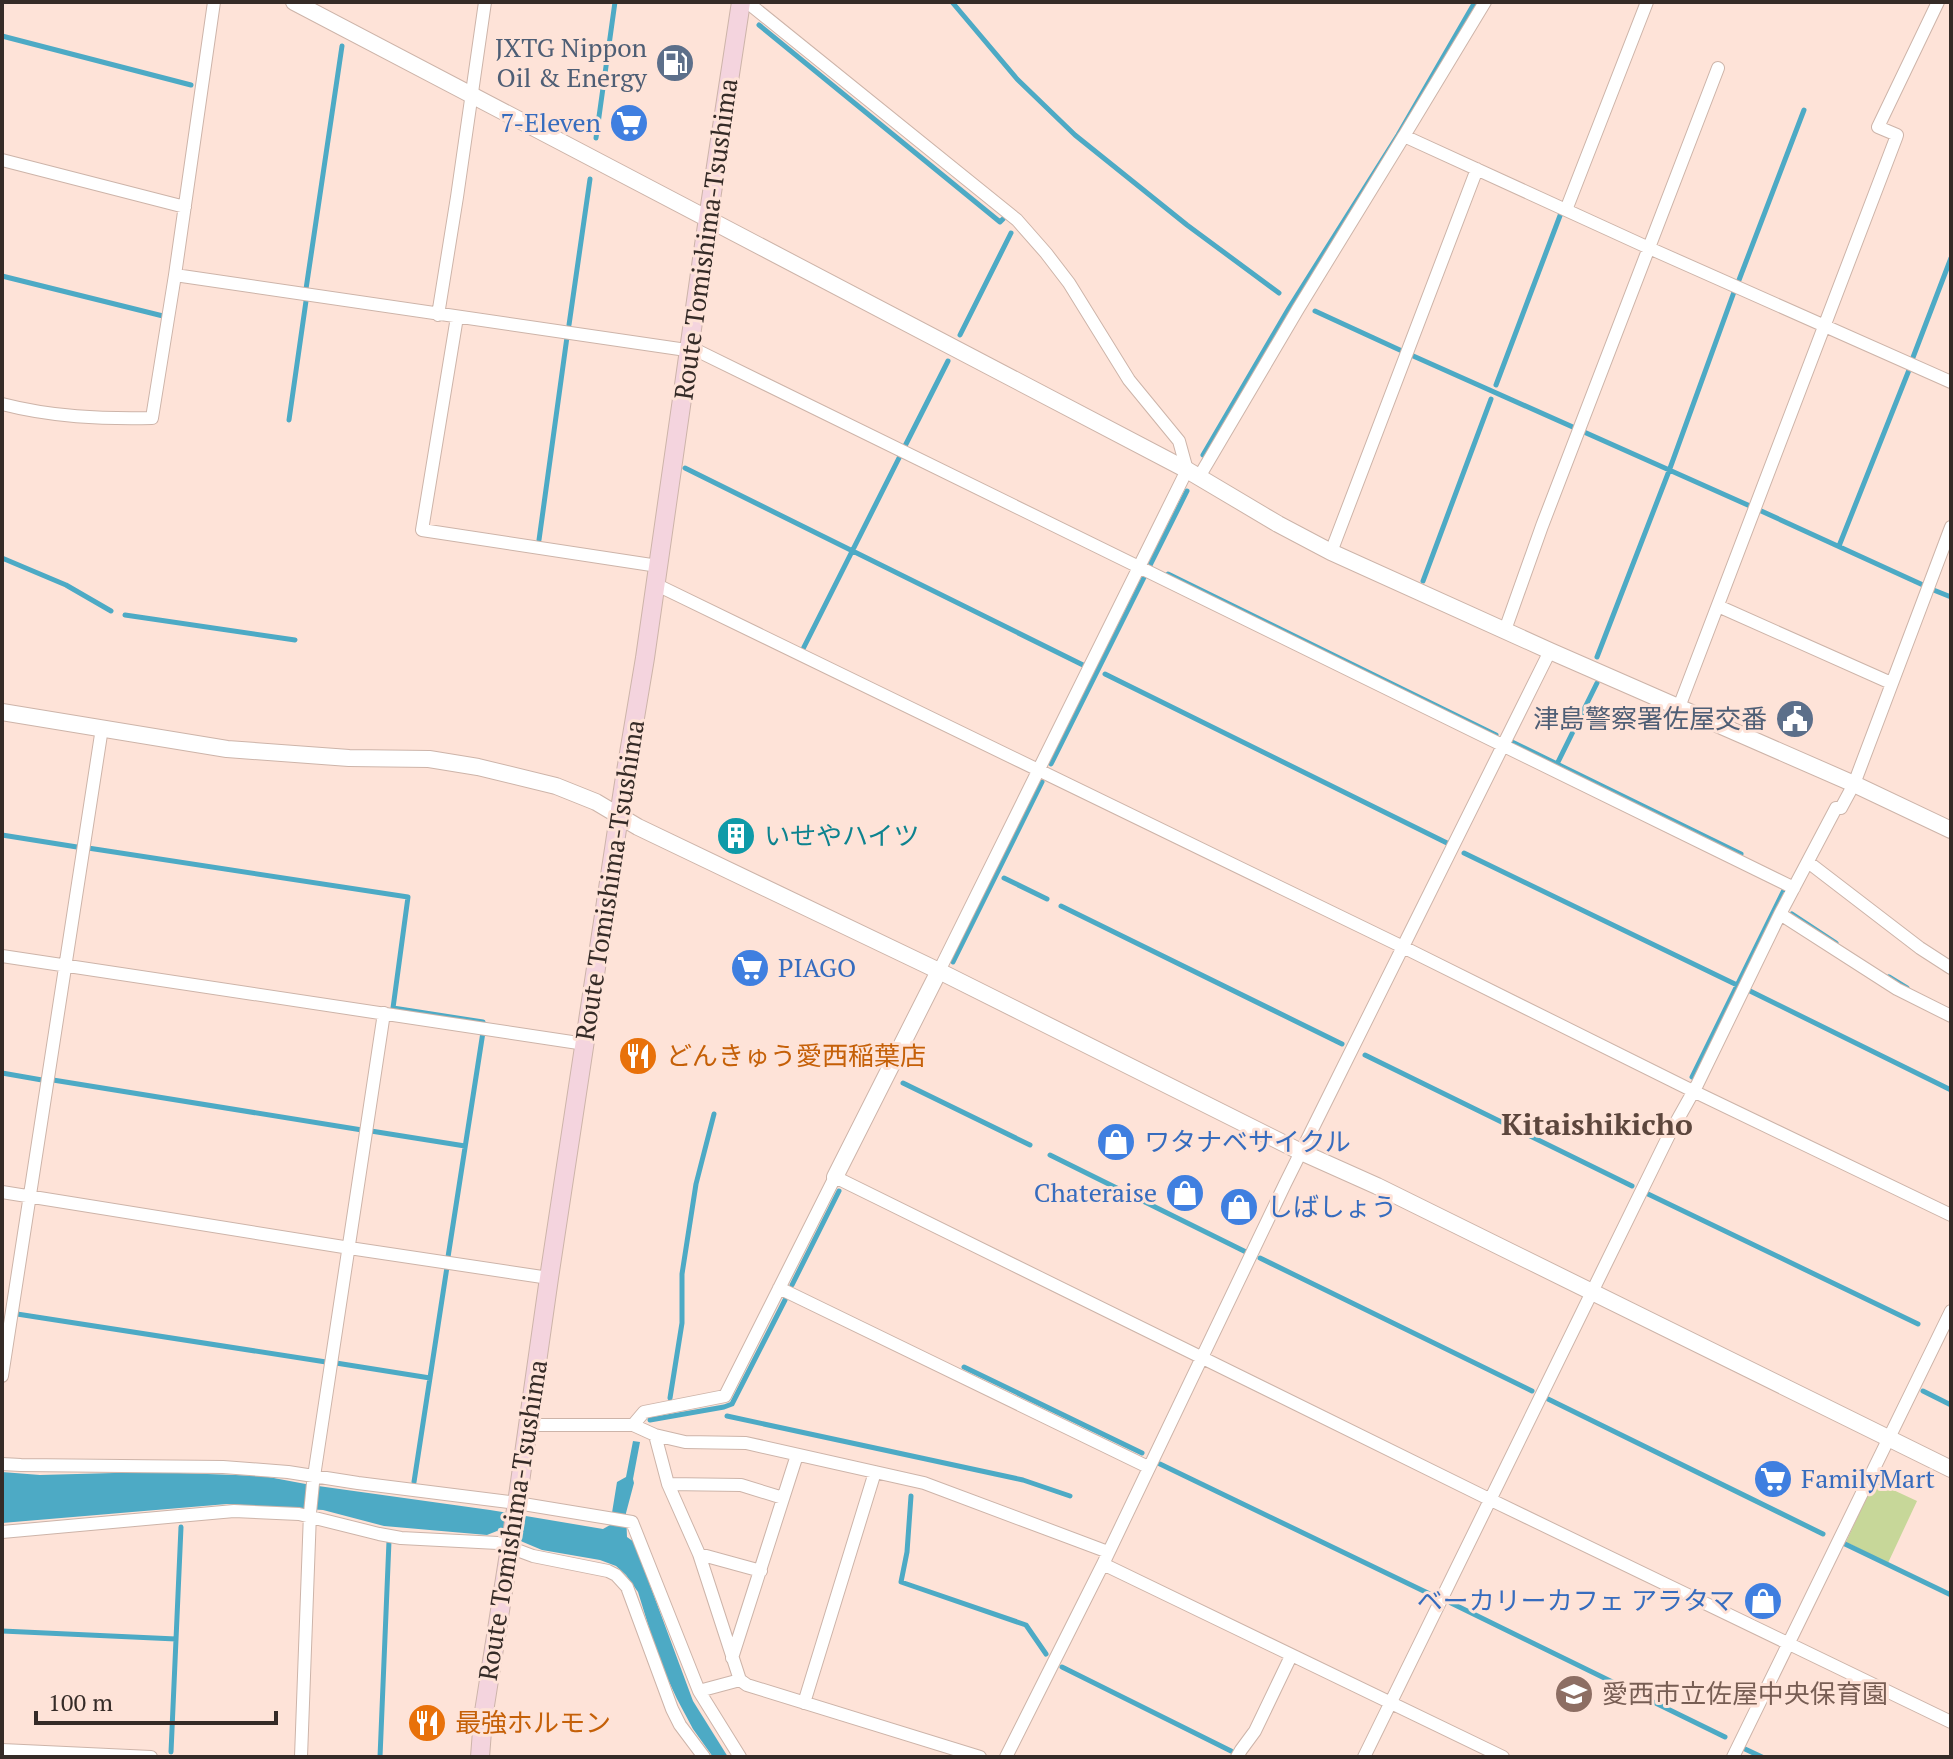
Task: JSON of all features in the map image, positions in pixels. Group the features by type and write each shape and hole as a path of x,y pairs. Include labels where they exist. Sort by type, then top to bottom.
{"main road":[{"name":"Route Tomishima-Tsushima","path":"480,1757 483,1718 741,2"}],"street":[{"path":"2,404 30,412 93,419 152,418 214,2"},
{"path":"294,2 1193,474 1331,552 1951,830"},
{"path":"438,315 485,2"},
{"path":"747,2 1017,220 1069,283 1129,380 1179,441 1193,474"},
{"path":"633,1425 644,1412 725,1396 1039,771 1193,474 1353,223 1485,2"},
{"path":"1679,707 1895,141 1897,135 1878,127 1938,2"},
{"path":"1566,210 1642,12"},
{"path":"1505,630 1718,68"},
{"path":"1404,136 1951,382"},
{"path":"2,160 185,207"},
{"path":"1331,552 1477,169"},
{"path":"175,275 700,352 1794,888"},
{"path":"457,317 422,530 657,575 1039,771 1951,1215"},
{"path":"1364,1757 1780,914 1836,808 1841,808 1854,784 1951,527"},
{"path":"1718,606 1891,683"},
{"path":"1006,1757 1550,651"},
{"path":"2,712 227,749 349,758 429,759 535,779 556,786 596,802 653,834 939,971 1301,1152 1377,1186 1951,1469"},
{"path":"2,1376 102,728"},
{"path":"1808,862 1951,968"},
{"path":"1780,914 1897,989 1951,1016"},
{"path":"2,956 585,1044"},
{"path":"301,1757 314,1479 384,1013"},
{"path":"835,1177 1951,1722"},
{"path":"2,1192 549,1278"},
{"path":"779,1288 1148,1467"},
{"path":"1733,1757 1888,1438 1945,1339 1951,1311"},
{"path":"528,1425 633,1425 655,1435 685,1442 746,1443 924,1483 1105,1558 1291,1656 1503,1757"},
{"path":"655,1435 668,1484 699,1554 740,1680 747,1685 980,1757"},
{"path":"732,1658 797,1455"},
{"path":"2,1464 223,1467 632,1522 699,1691 740,1757"},
{"path":"804,1703 875,1472"},
{"path":"668,1484 741,1485 783,1498"},
{"path":"2,1532 234,1511 310,1515 401,1538 510,1544 533,1556 608,1571 623,1582 631,1595 672,1709 704,1757"},
{"path":"699,1554 761,1571"},
{"path":"1237,1757 1255,1731 1291,1656"},
{"path":"699,1691 740,1680"},
{"path":"2,1750 151,1757"}],"green space":[{"path":"1874,1481 1917,1501 1888,1563 1846,1542"}],"water":[{"path":"633,1441 640,1442 626,1513 627,1537 634,1542 693,1701 728,1757 713,1757 693,1729 659,1660 638,1592 616,1566 600,1560 542,1550 497,1531 487,1535 384,1526 323,1510 227,1504 2,1523 2,1472 40,1475 151,1472 263,1476 603,1529 610,1525 617,1482 626,1477"}],"waterway":[{"path":"596,138 615,2"},
{"path":"952,2 1017,79 1075,135 1187,225 1279,293"},
{"path":"1203,455 1289,308 1398,135 1475,2"},
{"path":"759,25 1000,222 1003,219"},
{"path":"2,36 191,85"},
{"path":"306,289 342,46"},
{"path":"1739,280 1804,110"},
{"path":"569,325 590,179"},
{"path":"1496,385 1561,213"},
{"path":"960,335 1011,233"},
{"path":"1912,360 1951,258"},
{"path":"2,276 163,316"},
{"path":"1597,657 1734,292"},
{"path":"289,420 306,301"},
{"path":"1315,311 1402,351"},
{"path":"539,540 567,337"},
{"path":"1411,355 1750,506"},
{"path":"905,446 948,361"},
{"path":"1839,546 1909,370"},
{"path":"1423,581 1491,399"},
{"path":"803,649 901,454"},
{"path":"685,468 1083,665"},
{"path":"1051,764 1187,491"},
{"path":"1759,510 1923,585"},
{"path":"2,558 66,585 111,611"},
{"path":"1168,574 1496,735"},
{"path":"1931,589 1951,597"},
{"path":"125,615 295,640"},
{"path":"1105,674 1447,843"},
{"path":"1557,764 1597,683"},
{"path":"1512,742 1741,854"},
{"path":"953,962 1042,782"},
{"path":"2,835 77,847"},
{"path":"88,848 408,897 393,1008 483,1022"},
{"path":"1464,853 1737,985"},
{"path":"1004,878 1047,899"},
{"path":"1692,1077 1784,890"},
{"path":"1061,906 1342,1044"},
{"path":"1792,914 1836,943"},
{"path":"1889,977 1907,988"},
{"path":"1748,990 1951,1090"},
{"path":"448,1257 483,1032"},
{"path":"1365,1055 1632,1186"},
{"path":"2,1073 42,1080"},
{"path":"53,1080 362,1130"},
{"path":"903,1083 1030,1145"},
{"path":"670,1398 682,1323 682,1274 696,1184 714,1114"},
{"path":"371,1131 465,1146"},
{"path":"1050,1155 1246,1252"},
{"path":"792,1285 839,1191"},
{"path":"1648,1194 1918,1324"},
{"path":"1260,1258 1532,1391"},
{"path":"414,1482 447,1267"},
{"path":"650,1420 732,1404 785,1300"},
{"path":"17,1314 326,1362"},
{"path":"336,1363 430,1378"},
{"path":"964,1367 1142,1453"},
{"path":"1923,1391 1951,1405"},
{"path":"1548,1399 1823,1534"},
{"path":"727,1416 1023,1480 1070,1496"},
{"path":"1160,1464 1434,1596"},
{"path":"911,1496 907,1552 901,1582 1026,1625 1046,1654"},
{"path":"171,1752 181,1527"},
{"path":"380,1757 389,1541"},
{"path":"1845,1544 1951,1595"},
{"path":"1451,1603 1725,1737"},
{"path":"2,1631 176,1639"},
{"path":"1062,1667 1231,1751"},
{"path":"1745,1749 1762,1757"}],"place":[{"name":"JXTG Nippon Oil & Energy","path":"675,63"},
{"name":"7-Eleven","path":"629,123"},
{"name":"津島警察署佐屋交番","path":"1795,719"},
{"name":"いせやハイツ","path":"736,836"},
{"name":"PIAGO","path":"750,968"},
{"name":"どんきゅう愛西稲葉店","path":"638,1056"},
{"name":"ワタナベサイクル","path":"1116,1142"},
{"name":"Chateraise","path":"1185,1193"},
{"name":"しばしょう","path":"1239,1207"},
{"name":"FamilyMart","path":"1773,1479"},
{"name":"ベーカリーカフェ アラタマ","path":"1763,1601"},
{"name":"愛西市立佐屋中央保育園","path":"1574,1694"},
{"name":"最強ホルモン","path":"427,1723"}],"district":[{"name":"Kitaishikicho","path":"1597,1125"}]}
